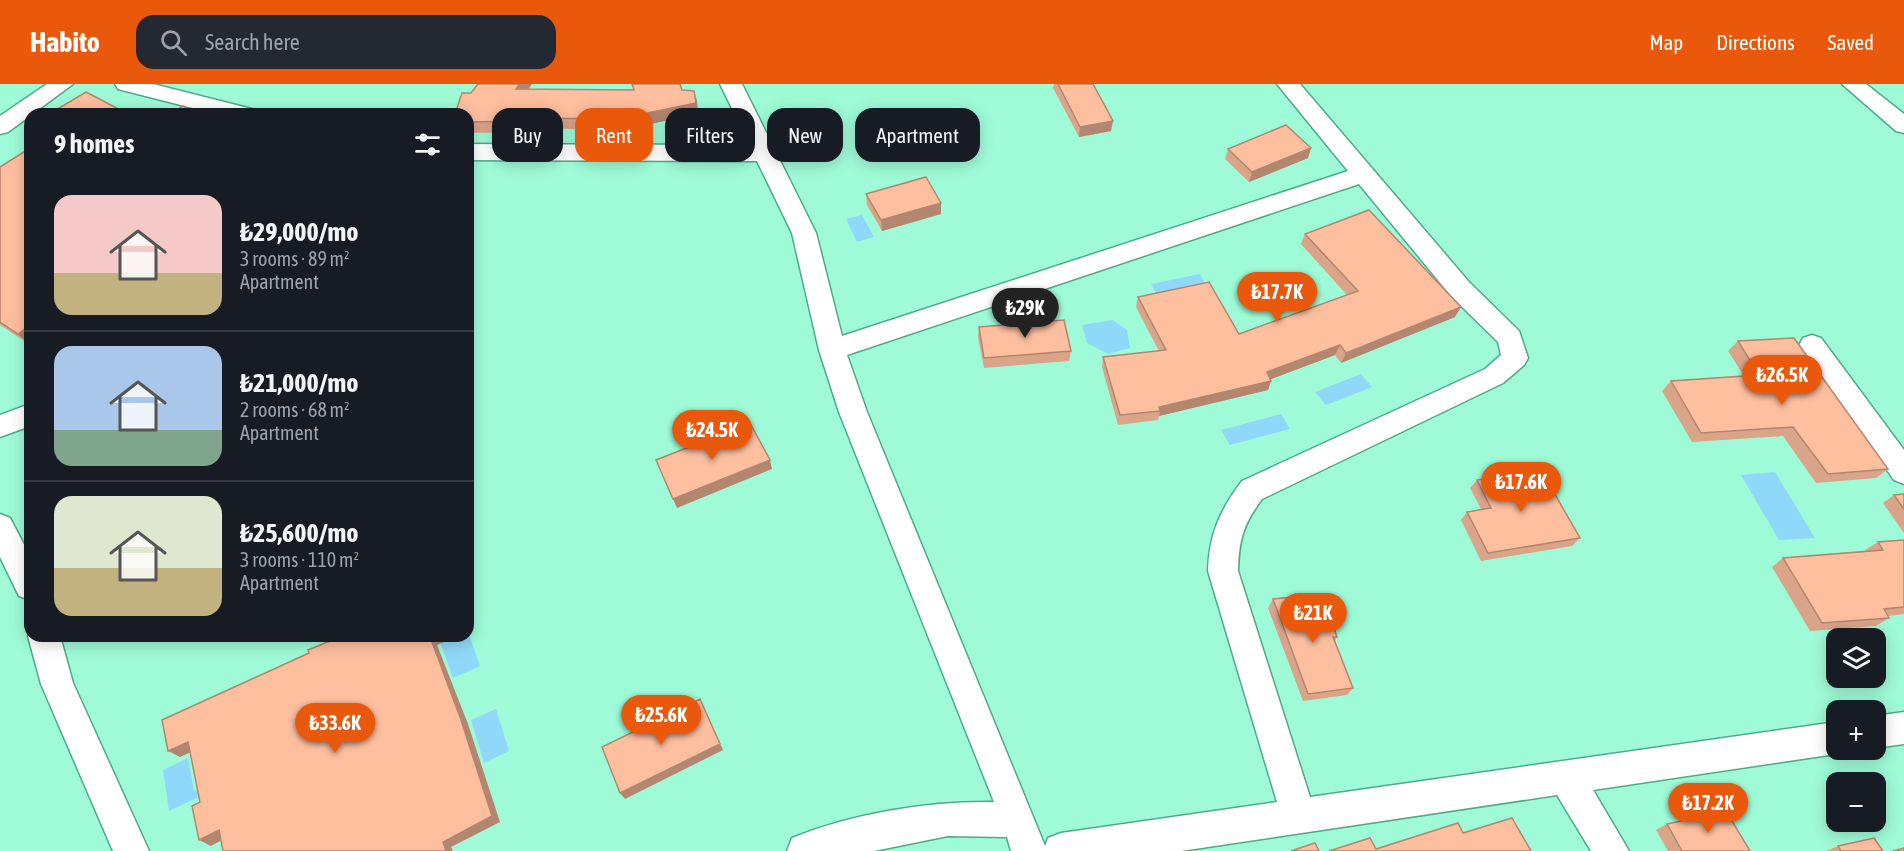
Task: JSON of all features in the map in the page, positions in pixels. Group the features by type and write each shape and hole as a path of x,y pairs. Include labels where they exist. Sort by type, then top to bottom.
{"street":[{"path":"27,108 62,84"},
{"path":"126,84 220,108"},
{"path":"731,84 804,233 832,350 854,412 1024,835"},
{"path":"1288,84 1362,175 1460,289 1510,338 1515,358 1494,376 1252,490 1231,519 1223,542 1223,571 1298,815"},
{"path":"1853,84 1904,126"},
{"path":"0,127 24,110"},
{"path":"474,152 765,153"},
{"path":"832,350 1113,255 1362,175"},
{"path":"1812,345 1904,472"},
{"path":"0,426 24,417"},
{"path":"0,527 24,574"},
{"path":"46,642 57,684 131,851"},
{"path":"1886,730 1904,728"},
{"path":"1061,851 1826,739"},
{"path":"1565,776 1611,851"},
{"path":"805,851 845,838 948,819 1024,835"}],"water":[{"path":"862,215 874,237 857,242 846,219"},
{"path":"1200,274 1206,286 1157,295 1151,284"},
{"path":"1113,320 1127,330 1130,348 1108,354 1087,343 1082,325"},
{"path":"1361,374 1372,387 1326,405 1315,392"},
{"path":"1281,414 1290,429 1230,445 1221,430"},
{"path":"1775,472 1815,538 1779,540 1741,475"},
{"path":"440,642 472,642 480,666 453,678"},
{"path":"496,709 509,751 484,763 471,720"},
{"path":"188,758 194,791 219,780 220,787 169,811 163,770"}],"building":[{"path":"478,84 520,84 516,89 634,90 632,84 680,84 682,90 694,91 696,103 653,112 653,108 575,108 575,119 563,118 563,108 492,108 492,122 474,122 474,108 457,108 462,93 471,93"},
{"path":"1058,84 1093,84 1113,121 1080,127"},
{"path":"86,92 117,108 59,108"},
{"path":"1286,125 1311,148 1252,172 1228,149"},
{"path":"24,152 24,330 18,334 0,322 0,167"},
{"path":"926,177 941,203 881,220 866,194"},
{"path":"1369,210 1461,307 1346,353 1340,345 1267,372 1271,381 1159,407 1160,411 1120,415 1103,357 1166,350 1138,297 1209,282 1239,334 1358,291 1305,234"},
{"path":"1064,320 1071,351 984,358 979,327"},
{"path":"1794,338 1888,469 1828,474 1793,427 1701,433 1671,381 1759,375 1738,341"},
{"path":"750,423 770,460 673,499 656,460"},
{"path":"1541,470 1580,538 1488,553 1467,512 1491,508 1477,480"},
{"path":"1904,494 1904,509 1894,495"},
{"path":"1904,540 1904,607 1884,609 1889,618 1822,623 1783,558 1883,550 1878,542"},
{"path":"1304,596 1307,604 1325,602 1337,637 1333,637 1353,688 1308,694 1273,599"},
{"path":"327,642 432,642 460,717 492,816 443,842 446,851 223,851 219,830 199,840 192,806 200,802 188,742 168,751 162,720 309,653 308,650"},
{"path":"700,699 720,744 620,793 602,747"},
{"path":"1726,811 1750,851 1682,851 1667,824"},
{"path":"1512,818 1531,851 1329,851 1370,838 1376,849 1458,823 1463,833"},
{"path":"1874,838 1883,851 1841,851 1838,846"},
{"path":"1315,843 1319,851 1291,851"}]}
